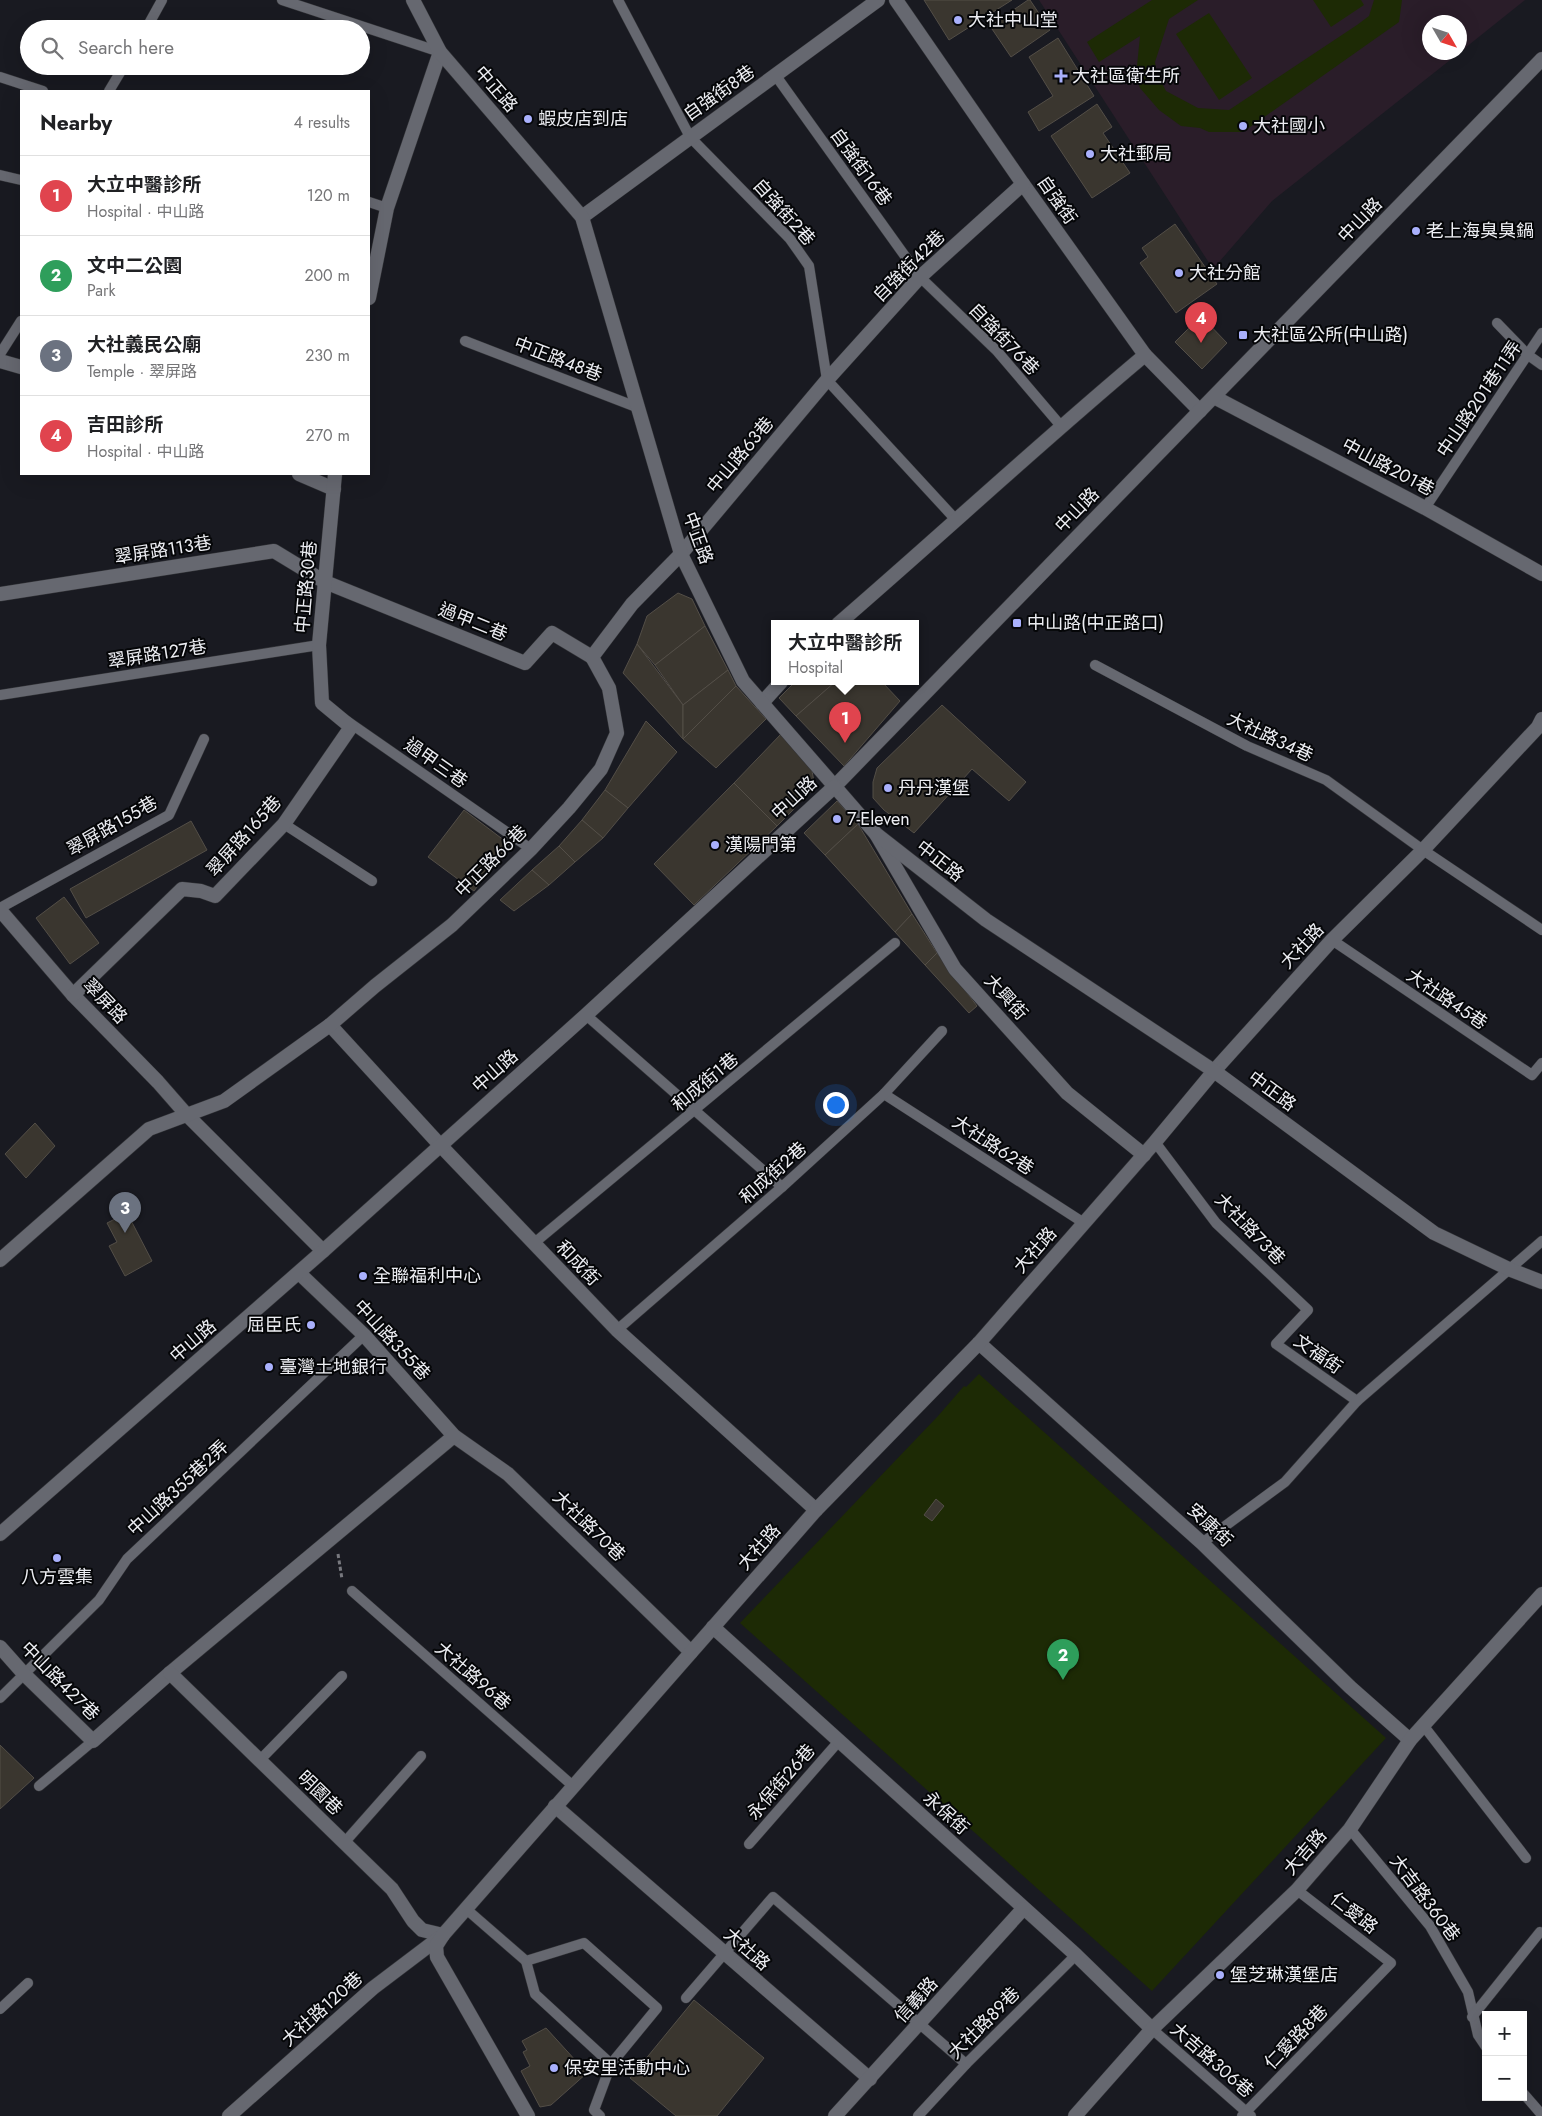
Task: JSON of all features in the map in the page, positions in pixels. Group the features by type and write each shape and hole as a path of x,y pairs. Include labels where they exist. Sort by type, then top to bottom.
{"street":[{"name":"中正路","path":"413,0 440,52 582,217 681,554 743,681 834,787 876,834 986,920 1214,1071 1434,1233 1511,1270 1542,1282"},
{"name":"自強街8巷","path":"582,217 878,0"},
{"name":"自強街","path":"896,0 1023,184 1146,355 1200,411"},
{"path":"370,293 387,208 440,52"},
{"name":"中山路","path":"0,1534 300,1273 586,1015 834,787 1542,59"},
{"name":"自強街42巷","path":"827,380 920,277 1023,184"},
{"path":"843,620 957,521 1061,426 1146,355"},
{"path":"0,361 20,367"},
{"name":"中山路63巷","path":"681,554 827,380"},
{"name":"中山路201巷","path":"1214,397 1425,508 1542,574"},
{"path":"301,475 334,489"},
{"name":"中正路30巷","path":"322,703 319,645 335,475"},
{"name":"翠屏路113巷","path":"0,594 274,551 325,582"},
{"path":"592,657 632,604 681,554"},
{"name":"過甲二巷","path":"325,582 525,663 552,633 592,657"},
{"name":"中正路66巷","path":"186,1114 224,1101 330,1025 375,986 452,925 531,849 569,808 601,769 618,733 609,688 592,657"},
{"path":"762,703 779,685"},
{"name":"翠屏路165巷","path":"73,995 182,889 201,891 215,896 284,824 351,726 322,703"},
{"name":"大社路","path":"528,2116 437,1957 436,1946 443,1935 816,1510 979,1343 1156,1142 1214,1071 1332,940 1423,850 1538,726 1542,719"},
{"name":"大興街","path":"876,834 956,969 1067,1093 1144,1155"},
{"name":"翠屏路","path":"0,909 73,995 158,1082 186,1114 323,1251"},
{"name":"和成街","path":"330,1025 440,1146 617,1330 816,1510"},
{"path":"0,1260 149,1129 186,1114"},
{"name":"中山路355巷","path":"300,1273 364,1335 454,1436"},
{"name":"安康街","path":"979,1343 1202,1542 1350,1687 1410,1740"},
{"path":"93,1741 454,1436"},
{"name":"大社路70巷","path":"454,1436 508,1474 691,1652"},
{"name":"大吉路","path":"1076,2116 1152,2028 1297,1890 1350,1829 1410,1740 1542,1594"},
{"name":"永保街","path":"713,1627 1076,1955 1152,2028"},
{"name":"中山路427巷","path":"0,1647 24,1674 93,1741"},
{"name":"明園巷","path":"170,1674 392,1889 413,1921 422,1930 443,1935"},
{"name":"大社路","path":"555,1806 870,2079"},
{"name":"信義路","path":"835,2116 1023,1909"},
{"name":"大社路120巷","path":"229,2116 373,1988 443,1935"}],"lane":[{"path":"151,20 162,0"},
{"path":"282,0 343,20"},
{"name":"自強街2巷","path":"618,0 690,136 790,239 809,266 827,380"},
{"path":"370,29 440,52"},
{"path":"110,90 119,75"},
{"name":"自強街16巷","path":"776,76 920,277"},
{"path":"0,77 40,90"},
{"path":"0,175 20,180"},
{"path":"370,202 387,208"},
{"name":"自強街76巷","path":"920,277 997,351 1061,426"},
{"path":"0,354 20,323"},
{"path":"1497,324 1528,355 1542,365"},
{"name":"中山路201巷11弄","path":"1425,508 1542,333"},
{"name":"中正路48巷","path":"464,341 639,408"},
{"path":"827,380 957,521"},
{"name":"翠屏路127巷","path":"0,695 319,645"},
{"name":"大社路34巷","path":"1095,665 1247,746 1326,780 1423,850 1542,930"},
{"name":"過甲三巷","path":"322,703 531,849"},
{"name":"翠屏路155巷","path":"0,909 169,815 204,739"},
{"path":"284,824 372,881"},
{"name":"大社路45巷","path":"1332,940 1532,1075 1542,1063"},
{"name":"和成街1巷","path":"534,1244 895,943"},
{"path":"586,1015 782,1187"},
{"name":"和成街2巷","path":"617,1330 782,1187 884,1094 942,1031"},
{"name":"大社路62巷","path":"884,1094 1084,1223"},
{"name":"大社路73巷","path":"1156,1142 1216,1223 1308,1310"},
{"path":"1202,1542 1285,1482 1357,1401 1511,1270 1542,1241"},
{"name":"文福街","path":"1308,1310 1276,1344 1357,1401"},
{"name":"中山路355巷2弄","path":"0,1698 99,1600 127,1559 364,1335"},
{"name":"大社路96巷","path":"352,1591 573,1786"},
{"path":"259,1760 342,1676"},
{"path":"1423,1725 1526,1858"},
{"path":"39,1786 93,1741"},
{"name":"永保街26巷","path":"749,1844 839,1741"},
{"path":"344,1843 421,1756"},
{"name":"大吉路360巷","path":"1350,1829 1430,1926 1468,1992 1472,2017 1482,2041"},
{"name":"仁愛路","path":"1297,1890 1391,1963"},
{"path":"686,1998 773,1897 966,2064"},
{"path":"466,1908 526,1961 535,1994 611,2064"},
{"path":"1472,2017 1540,1932"},
{"path":"526,1961 584,1943 657,2008 611,2064 594,2110 600,2116"},
{"name":"大社路89巷","path":"918,2116 966,2064 1076,1955"},
{"name":"仁愛路8巷","path":"1246,2115 1391,1963"},
{"path":"0,2009 28,1983"},
{"name":"大吉路306巷","path":"1152,2028 1246,2115"},
{"path":"1527,2097 1542,2114"}],"path":[{"path":"330,1540 340,1558 342,1580 352,1591"}],"shaded area":[{"name":"大社國小","path":"1039,0 1525,0 1467,46 1467,15 1422,15 1422,60 1450,60 1272,201 1213,269"}],"green space":[{"path":"1152,0 1198,0 1169,19 1155,62 1157,74 1166,91 1198,108 1229,110 1369,16 1374,0 1402,0 1399,22 1243,132 1209,132 1200,128 1181,126 1159,110 1140,88 1136,76 1140,36 1099,62 1087,42"},
{"path":"1313,0 1361,0 1364,5 1331,27"},
{"path":"1209,13 1252,78 1219,100 1176,34"},
{"path":"979,1374 1386,1738 1152,1991 740,1623 938,1416 964,1386 966,1387"}],"building":[{"name":"大社中山堂","path":"924,0 1012,0 949,40"},
{"path":"1030,0 1050,30 1011,57 990,26"},
{"name":"大社區衛生所","path":"1058,38 1094,96 1039,131 1028,112 1053,96 1029,57"},
{"name":"大社郵局","path":"1097,104 1112,127 1103,133 1130,173 1092,198 1051,136"},
{"name":"大社分館","path":"1175,224 1217,284 1176,313 1140,263 1148,257 1142,248"},
{"path":"1201,316 1227,343 1202,369 1175,342"},
{"path":"678,593 692,599 705,626 655,665 637,644 647,616"},
{"path":"705,626 728,670 683,705 655,665"},
{"path":"637,644 683,705 683,739 623,673"},
{"path":"728,670 736,686 683,739 683,705"},
{"path":"792,685 832,685 796,716 779,698"},
{"path":"832,685 885,685 900,701 844,766 796,716"},
{"path":"736,686 766,719 716,768 683,739"},
{"path":"942,705 1026,782 1009,801 972,769 914,833 884,810 873,798 873,782 877,768"},
{"path":"646,721 677,752 628,808 605,790"},
{"path":"782,733 811,765 814,782 812,791 777,826 734,783"},
{"name":"漢陽門第","path":"734,783 777,826 694,905 654,864"},
{"path":"605,790 628,808 603,838 582,820"},
{"path":"837,801 858,824 825,855 804,833"},
{"path":"464,810 509,844 474,891 428,857"},
{"path":"582,820 603,838 575,862 559,846"},
{"path":"191,821 207,850 86,918 70,889"},
{"path":"858,824 912,914 895,932 825,855"},
{"path":"559,846 575,862 549,885 532,870"},
{"path":"532,870 549,885 514,911 500,900"},
{"path":"64,897 99,943 70,964 36,918"},
{"path":"912,914 937,953 925,965 895,932"},
{"path":"937,953 977,1006 969,1013 925,965"},
{"path":"35,1123 55,1146 26,1178 5,1154"},
{"path":"123,1205 152,1261 125,1276 109,1246 117,1242 107,1223 117,1218 113,1211"},
{"path":"936,1499 944,1506 932,1521 924,1515"},
{"path":"0,1745 34,1778 0,1809"},
{"path":"694,2000 764,2058 717,2116 676,2116 630,2078"},
{"name":"保安里活動中心","path":"546,2028 587,2073 551,2105 540,2107 521,2071 530,2066 523,2052 527,2050 522,2041"}],"place":[{"name":"大社中山堂","path":"958,20"},
{"name":"大社區衛生所","path":"1061,76"},
{"name":"蝦皮店到店","path":"528,119"},
{"name":"大社國小","path":"1243,126"},
{"name":"大社郵局","path":"1090,154"},
{"name":"老上海臭臭鍋","path":"1416,231"},
{"name":"大社分館","path":"1179,273"},
{"name":"大社區公所(中山路)","path":"1243,335"},
{"name":"吉田診所","path":"1201,343"},
{"name":"中山路(中正路口)","path":"1017,623"},
{"name":"大立中醫診所","path":"845,743"},
{"name":"丹丹漢堡","path":"888,788"},
{"name":"7-Eleven","path":"837,819"},
{"name":"漢陽門第","path":"715,845"},
{"name":"大社義民公廟","path":"125,1233"},
{"name":"全聯福利中心","path":"363,1276"},
{"name":"屈臣氏","path":"311,1325"},
{"name":"臺灣土地銀行","path":"269,1367"},
{"name":"八方雲集","path":"57,1558"},
{"name":"文中二公園","path":"1063,1680"},
{"name":"堡芝琳漢堡店","path":"1220,1975"},
{"name":"保安里活動中心","path":"554,2068"}]}
